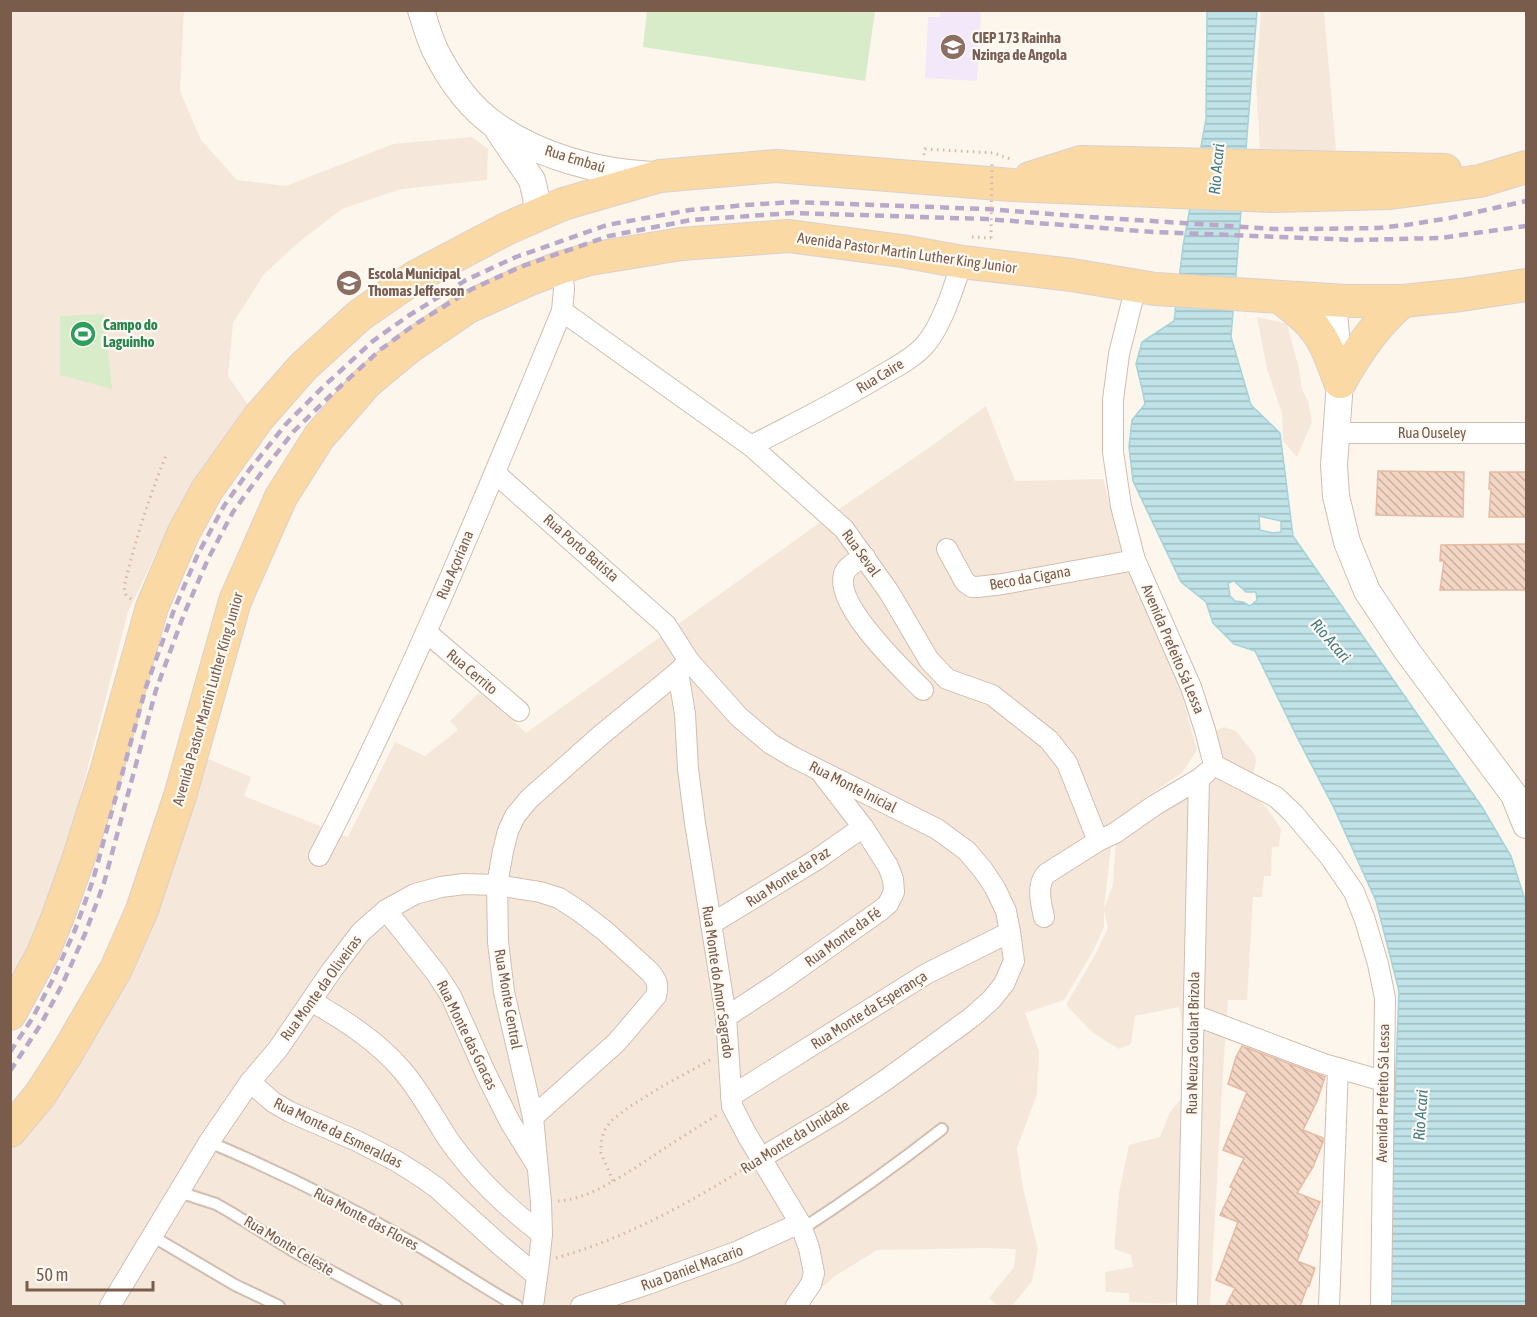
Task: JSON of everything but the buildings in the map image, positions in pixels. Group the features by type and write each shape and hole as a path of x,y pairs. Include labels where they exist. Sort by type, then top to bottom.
{"main road":[{"path":"10,1014 43,953 57,919 106,772 152,607 184,532 207,490 259,417 303,367 360,315 415,277 506,229 563,204 660,176 776,166 1012,185 1149,177 1273,181 1446,170 1480,181 1527,167"},
{"name":"Avenida Pastor Martin Luther King Junior","path":"10,1131 40,1095 67,1053 116,969 142,910 180,796 235,601 281,497 319,437 366,383 408,348 468,307 530,279 590,259 681,243 789,236 902,251 962,262 1072,275 1146,288 1333,300 1403,301 1527,285"},
{"path":"1270,296 1303,317 1315,329 1340,382"},
{"path":"1340,382 1371,333 1388,313 1403,301"}],"street":[{"name":"Rua Embaú","path":"421,10 434,48 448,72 464,95 495,124 529,144 554,155 615,171 660,176"},
{"name":"Rua Embaú","path":"495,124 532,180 538,215"},
{"name":"Rua Caire","path":"752,446 861,388 909,359 925,345 953,292 962,262"},
{"name":"Rua Açoriana","path":"319,856 353,790 426,632 562,311 564,289 562,267"},
{"name":"Avenida Prefeito Sá Lessa","path":"1146,288 1119,354 1113,400 1113,452 1121,506 1135,560 1191,687 1214,765 1276,797 1294,814 1330,857 1354,892 1375,953 1385,998 1381,1306"},
{"path":"1333,300 1340,382 1334,465 1336,496 1347,542 1367,591 1407,651 1520,795 1527,825"},
{"name":"Rua Seval","path":"562,311 752,446 844,529 889,592 929,660 947,679 992,694 1050,740 1067,763 1098,841"},
{"name":"Rua Ouseley","path":"1336,433 1527,434"},
{"name":"Rua Porto Batista","path":"495,473 666,625"},
{"name":"Beco da Cigana","path":"947,549 965,582 972,587 1003,584 1135,560"},
{"path":"865,557 853,563 843,575 844,592 851,607 883,650 923,690"},
{"name":"Rua Monte Inicial","path":"666,625 684,667 771,744 937,829 967,851 995,888 1006,911 1014,961"},
{"name":"Rua Cerrito","path":"426,632 519,711"},
{"name":"Rua Monte Central","path":"533,1306 542,1234 538,1168 533,1117 504,992 498,942 498,885 508,831 515,816 529,799 684,667"},
{"name":"Rua Monte do Amor Sagrado","path":"684,667 688,769 726,1017 731,1101 801,1226 809,1248 814,1273 811,1284 796,1306"},
{"path":"1044,918 1040,887 1046,874 1199,779 1214,765"},
{"name":"Rua Monte da Fé","path":"726,1017 881,910 888,904 894,892 893,879 888,866 863,827 820,770"},
{"name":"Rua Neuza Goulart Brizola","path":"1187,1306 1199,779"},
{"name":"Rua Monte da Paz","path":"711,924 763,894 863,827"},
{"name":"Rua Monte da Oliveiras","path":"110,1306 209,1143 250,1082 278,1049 361,932 386,910 415,894 464,884 498,885 540,892 559,898 605,931 656,978 658,987 656,996 617,1042 533,1117"},
{"name":"Rua Monte das Gracas","path":"386,910 436,973 451,996 510,1122 538,1168"},
{"name":"Rua Monte da Esperança","path":"731,1101 926,974 1010,932"},
{"name":"Rua Monte da Unidade","path":"761,1158 835,1114 972,1017 991,1000 1004,984 1014,961"},
{"path":"311,1001 373,1041 402,1070 449,1140 476,1173 522,1219 542,1234"},
{"path":"1194,1015 1286,1051 1383,1081"},
{"path":"1329,1306 1338,1068"},
{"name":"Rua Monte da Esmeraldas","path":"250,1082 273,1102 290,1112 357,1141 423,1178 500,1245 538,1269"},
{"name":"Rua Daniel Macario","path":"581,1306 736,1252 801,1226"}],"lane":[{"name":"Rua Daniel Macario","path":"801,1226 871,1183 942,1129"},
{"name":"Rua Monte das Flores","path":"209,1143 320,1194 415,1244 517,1306"},
{"name":"Rua Monte Celeste","path":"179,1192 216,1204 296,1252 396,1306"},
{"path":"152,1236 235,1285 279,1306"}],"path":[{"path":"991,238 992,161"},
{"path":"152,607 131,599 126,595 124,587 142,518 167,453"},
{"path":"613,1181 601,1153 604,1131 610,1121 661,1087 729,1050"},
{"path":"541,1202 568,1200 613,1181 731,1101"},
{"name":"Rua Monte da Unidade","path":"538,1269 640,1226 710,1190 761,1158"}],"shaded area":[{"path":"11,11 184,11 180,91 201,140 237,180 286,186 393,144 472,137 488,149 487,180 401,189 342,209 299,242 264,274 233,323 228,376 249,406 179,505 128,612 68,844 32,938 11,980"},
{"name":"CIEP 173 Rainha Nzinga de Angola","path":"941,11 981,11 977,81 925,78 928,17 940,17"},
{"path":"1261,11 1324,11 1336,150 1260,151 1256,82"},
{"path":"1257,317 1287,324 1312,422 1297,457 1283,441 1282,413 1267,369"},
{"path":"986,406 1015,481 1103,479 1114,520 1124,534 1171,656 1197,750 1182,773 1146,797 1131,819 1112,838 1104,908 1113,885 1116,839 1208,760 1213,732 1224,727 1236,731 1255,755 1256,762 1249,791 1266,807 1281,829 1279,846 1272,847 1271,876 1264,876 1262,897 1253,897 1247,1000 1228,1000 1210,1306 1187,1306 1187,1304 1174,1302 1165,1304 1129,1302 1129,1293 1106,1292 1105,1272 1133,1267 1131,1255 1114,1249 1119,1193 1129,1145 1160,1137 1170,1112 1193,1085 1179,1007 1135,1016 1131,1044 1119,1049 1093,1033 1066,1005 1108,928 1104,910 1104,927 1093,951 1064,1000 1025,1013 1039,1051 1037,1094 1017,1148 1023,1188 1038,1250 1032,1281 1012,1306 998,1306 989,1298 1014,1267 1016,1249 985,1248 877,1250 835,1276 806,1306 11,1306 11,1141 36,1115 199,755 251,777 244,796 348,837 395,742 425,756 458,730 450,721 485,687 506,714 526,733"}],"green space":[{"path":"647,11 875,11 865,81 643,47"},
{"name":"Campo do Laguinho","path":"104,314 112,389 60,375 60,316"}],"water":[{"name":"Rio Acari","path":"1207,11 1257,11 1231,337 1251,405 1280,433 1293,536 1482,807 1511,856 1526,903 1526,1306 1387,1306 1399,991 1376,901 1334,808 1255,651 1234,644 1213,623 1206,602 1181,582 1133,481 1129,447 1132,420 1145,404 1136,364 1142,342 1174,321 1183,246 1206,119","holes":["1259,516 1281,521 1281,532 1260,530","1234,581 1246,592 1256,592 1257,600 1250,606 1235,601 1230,596 1228,583"]}],"railway":[{"path":"10,1052 32,1019 75,930 93,880 146,687 174,610 198,554 224,506 286,424 324,386 373,341 466,280 516,257 607,225 690,210 746,205 793,202 986,209 1275,229 1310,229 1378,228 1406,225 1526,201"},
{"path":"10,1071 41,1024 85,934 104,883 156,690 184,614 208,559 233,512 294,431 332,394 380,350 414,325 472,289 520,267 609,236 691,220 793,213 986,219 1153,232 1357,240 1440,238 1526,226"}],"place":[{"name":"CIEP 173 Rainha Nzinga de Angola","path":"953,47"},
{"name":"Escola Municipal Thomas Jefferson","path":"349,283"},
{"name":"Campo do Laguinho","path":"83,334"}]}
